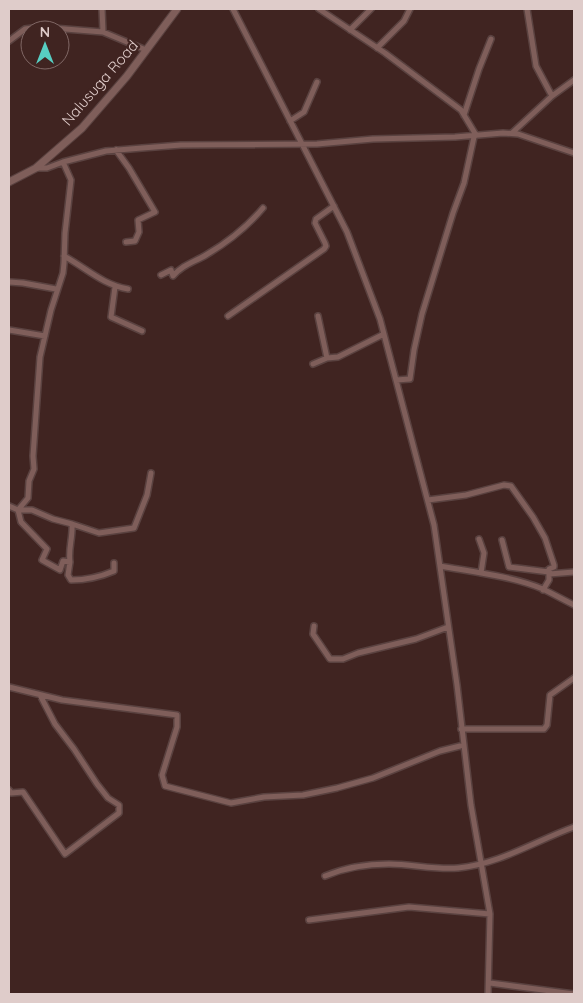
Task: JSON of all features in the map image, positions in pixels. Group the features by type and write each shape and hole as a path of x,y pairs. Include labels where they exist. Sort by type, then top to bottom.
{"street":[{"path":"102,9 102,32"},
{"name":"Nalusuga Road","path":"9,182 36,168 82,128 127,76 177,9"},
{"path":"233,9 347,232 380,319 428,500 434,525 457,685 471,805 490,914 488,954 490,983 488,994"},
{"path":"319,9 377,48 461,110 476,135"},
{"path":"350,30 372,9"},
{"path":"377,48 404,21 410,9"},
{"path":"527,9 536,66 552,96"},
{"path":"9,41 25,29 40,27 102,32 146,50"},
{"path":"464,115 491,40"},
{"path":"512,133 552,96 574,80"},
{"path":"290,121 304,112 317,82"},
{"path":"36,168 47,168 63,162 116,150 180,145 302,144 383,138 512,133 574,153"},
{"path":"396,380 410,379 422,314 464,183 476,135"},
{"path":"116,150 155,212 138,220 139,232 135,241 126,242"},
{"path":"18,510 28,498 29,481 34,469 33,456 40,358 56,290 63,273 71,180 63,162"},
{"path":"228,316 324,249 325,243 315,222 316,219 334,206"},
{"path":"161,275 171,270 173,276 180,268 236,236 263,208"},
{"path":"64,256 84,267 92,275 115,287 128,289"},
{"path":"9,282 56,290"},
{"path":"115,287 111,317 142,330"},
{"path":"318,316 327,358"},
{"path":"9,330 45,336"},
{"path":"313,364 327,358 338,357 384,334"},
{"path":"9,506 18,510 32,510 53,519 99,533 134,528 147,495 151,473"},
{"path":"428,500 466,495 504,485 511,486 534,517 545,538 554,564 554,567 549,569 549,580 543,590"},
{"path":"18,510 21,522 47,549 42,560 60,570 63,561 70,562"},
{"path":"72,524 72,535 68,552 70,562 68,575 72,580 85,580 114,571 114,563"},
{"path":"479,539 484,553 481,573"},
{"path":"502,540 509,567 550,573 574,572"},
{"path":"440,566 481,573 543,590 574,605"},
{"path":"314,626 313,634 330,659 343,659 358,653 416,639 448,627"},
{"path":"461,729 544,729 547,725 550,695 574,678"},
{"path":"9,687 40,695 108,707 177,715 177,727 162,775 166,786 231,803 264,797 303,795 337,788 373,778 440,751 460,746"},
{"path":"9,790 11,793 24,792 65,854 119,813 119,805 108,798 97,784 55,724 40,695"},
{"path":"325,876 368,865 389,864 456,868 481,864 522,851 574,828"},
{"path":"309,920 409,907 490,914"},
{"path":"490,983 574,994"}]}
